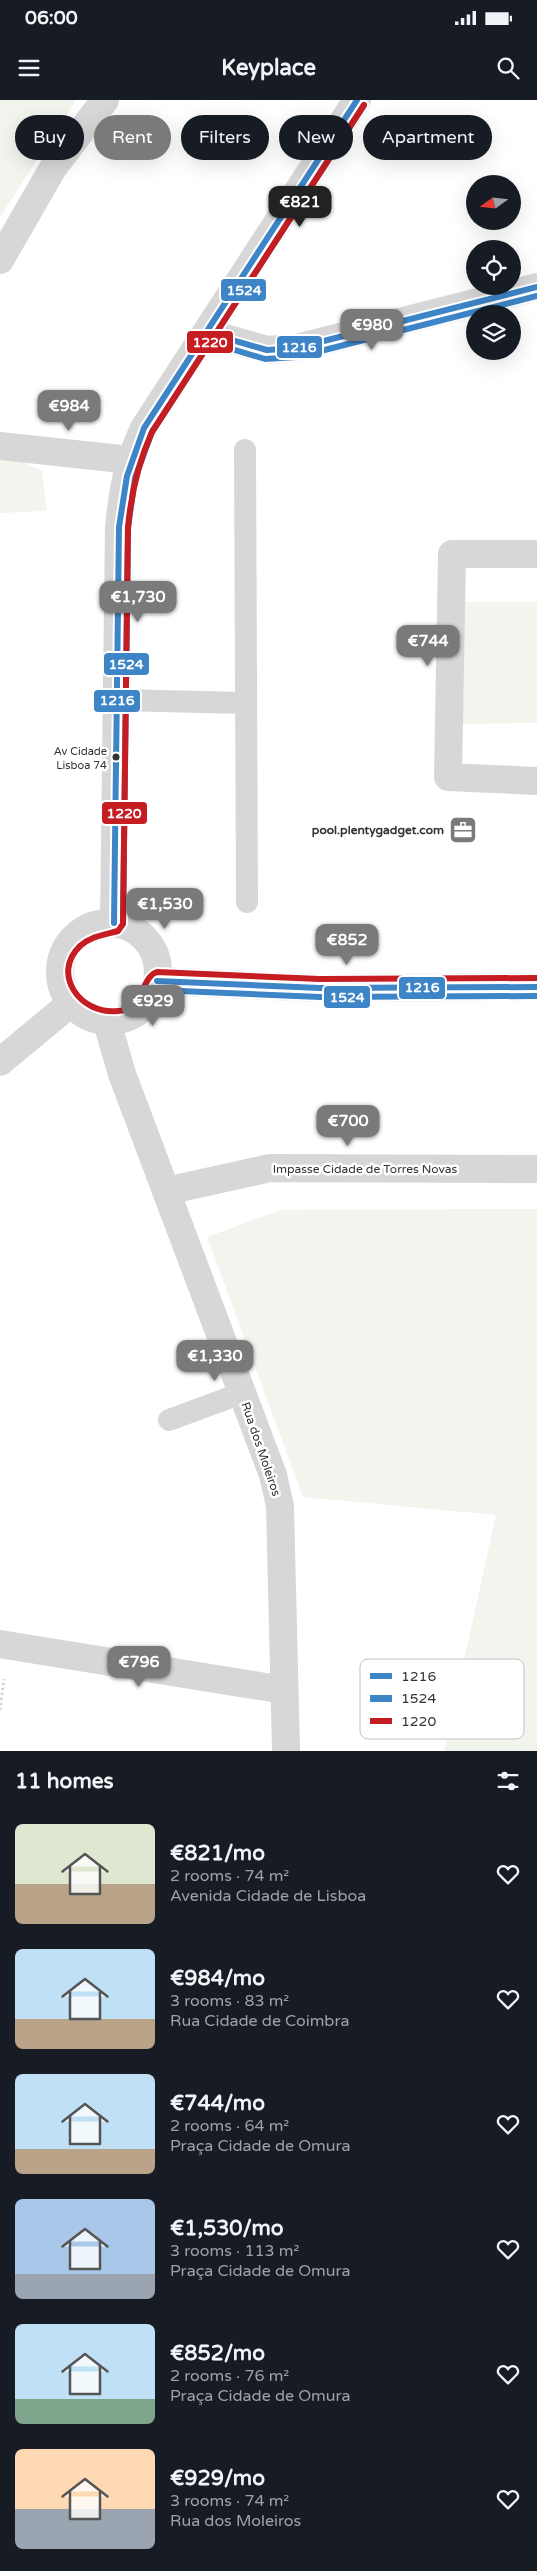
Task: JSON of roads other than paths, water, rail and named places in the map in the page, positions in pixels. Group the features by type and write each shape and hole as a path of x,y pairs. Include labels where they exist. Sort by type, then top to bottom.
{"street":[{"path":"0,260 53,168 105,100"},
{"path":"114,923 119,527 122,492 130,460 144,428 357,100"},
{"path":"207,333 267,350 296,348 537,287"},
{"path":"0,446 130,460"},
{"path":"537,554 452,554 448,777 537,781"},
{"path":"114,923 129,927 143,936 152,949 158,964 157,981 152,997 140,1011 125,1019 107,1022 94,1019 81,1013 63,991 60,977 65,949 74,937 86,928 99,924 114,923"},
{"path":"157,981 320,988 537,987"},
{"path":"0,1062 71,1003"},
{"name":"Rua dos Moleiros","path":"107,1022 122,1074 273,1475 280,1506 286,1751"},
{"name":"Impasse Cidade de Torres Novas","path":"166,1190 270,1168 537,1168"},
{"path":"0,1644 284,1690"}],"lane":[{"path":"245,450 247,902"},
{"path":"116,700 246,703"},
{"path":"169,1420 242,1393"}],"place":[{"name":"Av Cidade Lisboa 74","path":"116,757"},
{"name":"pool.plentygadget.com","path":"463,830"}]}
